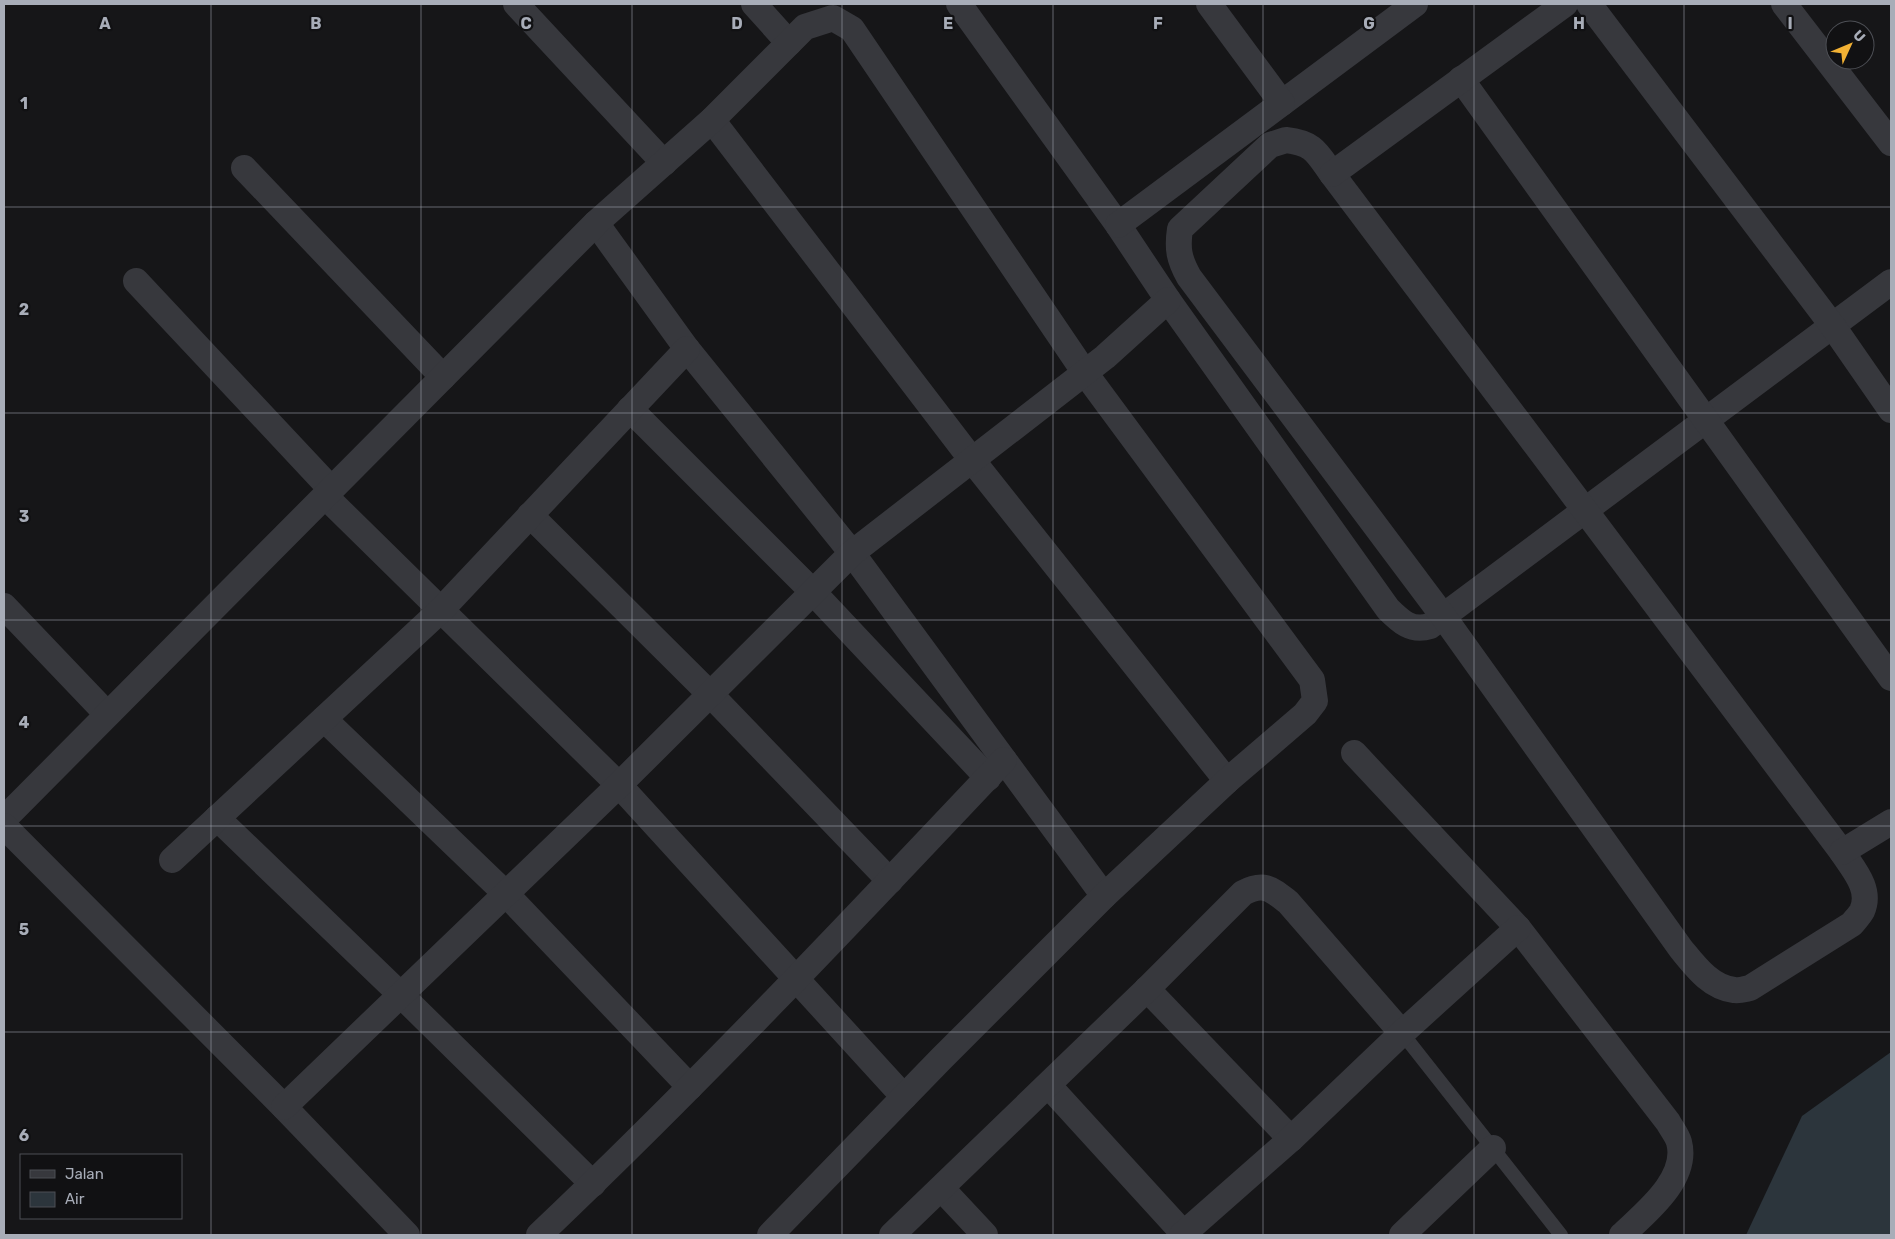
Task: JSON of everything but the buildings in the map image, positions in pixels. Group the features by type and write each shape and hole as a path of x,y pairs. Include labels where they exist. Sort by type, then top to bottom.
{"street":[{"path":"516,4 664,162"},
{"path":"754,4 789,43"},
{"path":"959,4 1118,225 1168,300 1388,609 1404,624 1421,629 1430,626 1891,282"},
{"path":"1209,4 1282,103"},
{"path":"1118,225 1415,4"},
{"path":"1332,174 1565,4"},
{"path":"1590,4 1832,325 1891,410"},
{"path":"1784,4 1891,143"},
{"path":"4,819 596,223 712,120 804,27 833,18 852,29 1085,373 1312,680 1315,700 1305,714 1228,780 1104,896 770,1235"},
{"path":"1461,79 1891,678"},
{"path":"712,120 972,460 1228,780"},
{"path":"1286,140 1301,142 1316,151 1332,174 1862,881 1864,897 1862,911 1852,924 1750,988 1735,990 1715,984 1700,972 1680,948 1443,616 1189,277 1181,263 1178,246 1180,229 1270,145 1286,140"},
{"path":"244,168 444,377"},
{"path":"596,223 687,348 852,553 996,769"},
{"path":"136,281 328,492 441,610 619,785 904,1097"},
{"path":"284,1107 619,785 852,553 1105,357 1168,300"},
{"path":"172,860 441,610 687,348"},
{"path":"630,408 813,592 996,769 1104,896"},
{"path":"530,515 710,694 890,881"},
{"path":"4,606 107,714"},
{"path":"324,718 506,894 690,1087"},
{"path":"1354,753 1518,928 1668,1122 1679,1143 1679,1161 1675,1178 1662,1196 1622,1235"},
{"path":"540,1235 797,979 996,769"},
{"path":"217,818 401,995 593,1184"},
{"path":"1842,852 1891,822"},
{"path":"4,826 284,1107 407,1235"},
{"path":"892,1235 942,1189 1243,893 1252,888 1264,886 1273,890 1288,902 1402,1033"},
{"path":"1048,1085 1183,1234 1291,1139 1402,1033 1518,928"},
{"path":"1147,989 1291,1139"},
{"path":"1402,1235 1493,1148"},
{"path":"942,1189 985,1235"}],"lane":[{"path":"1402,1033 1561,1235"}],"water":[{"path":"1891,1052 1891,1235 1746,1235 1802,1116"}]}
